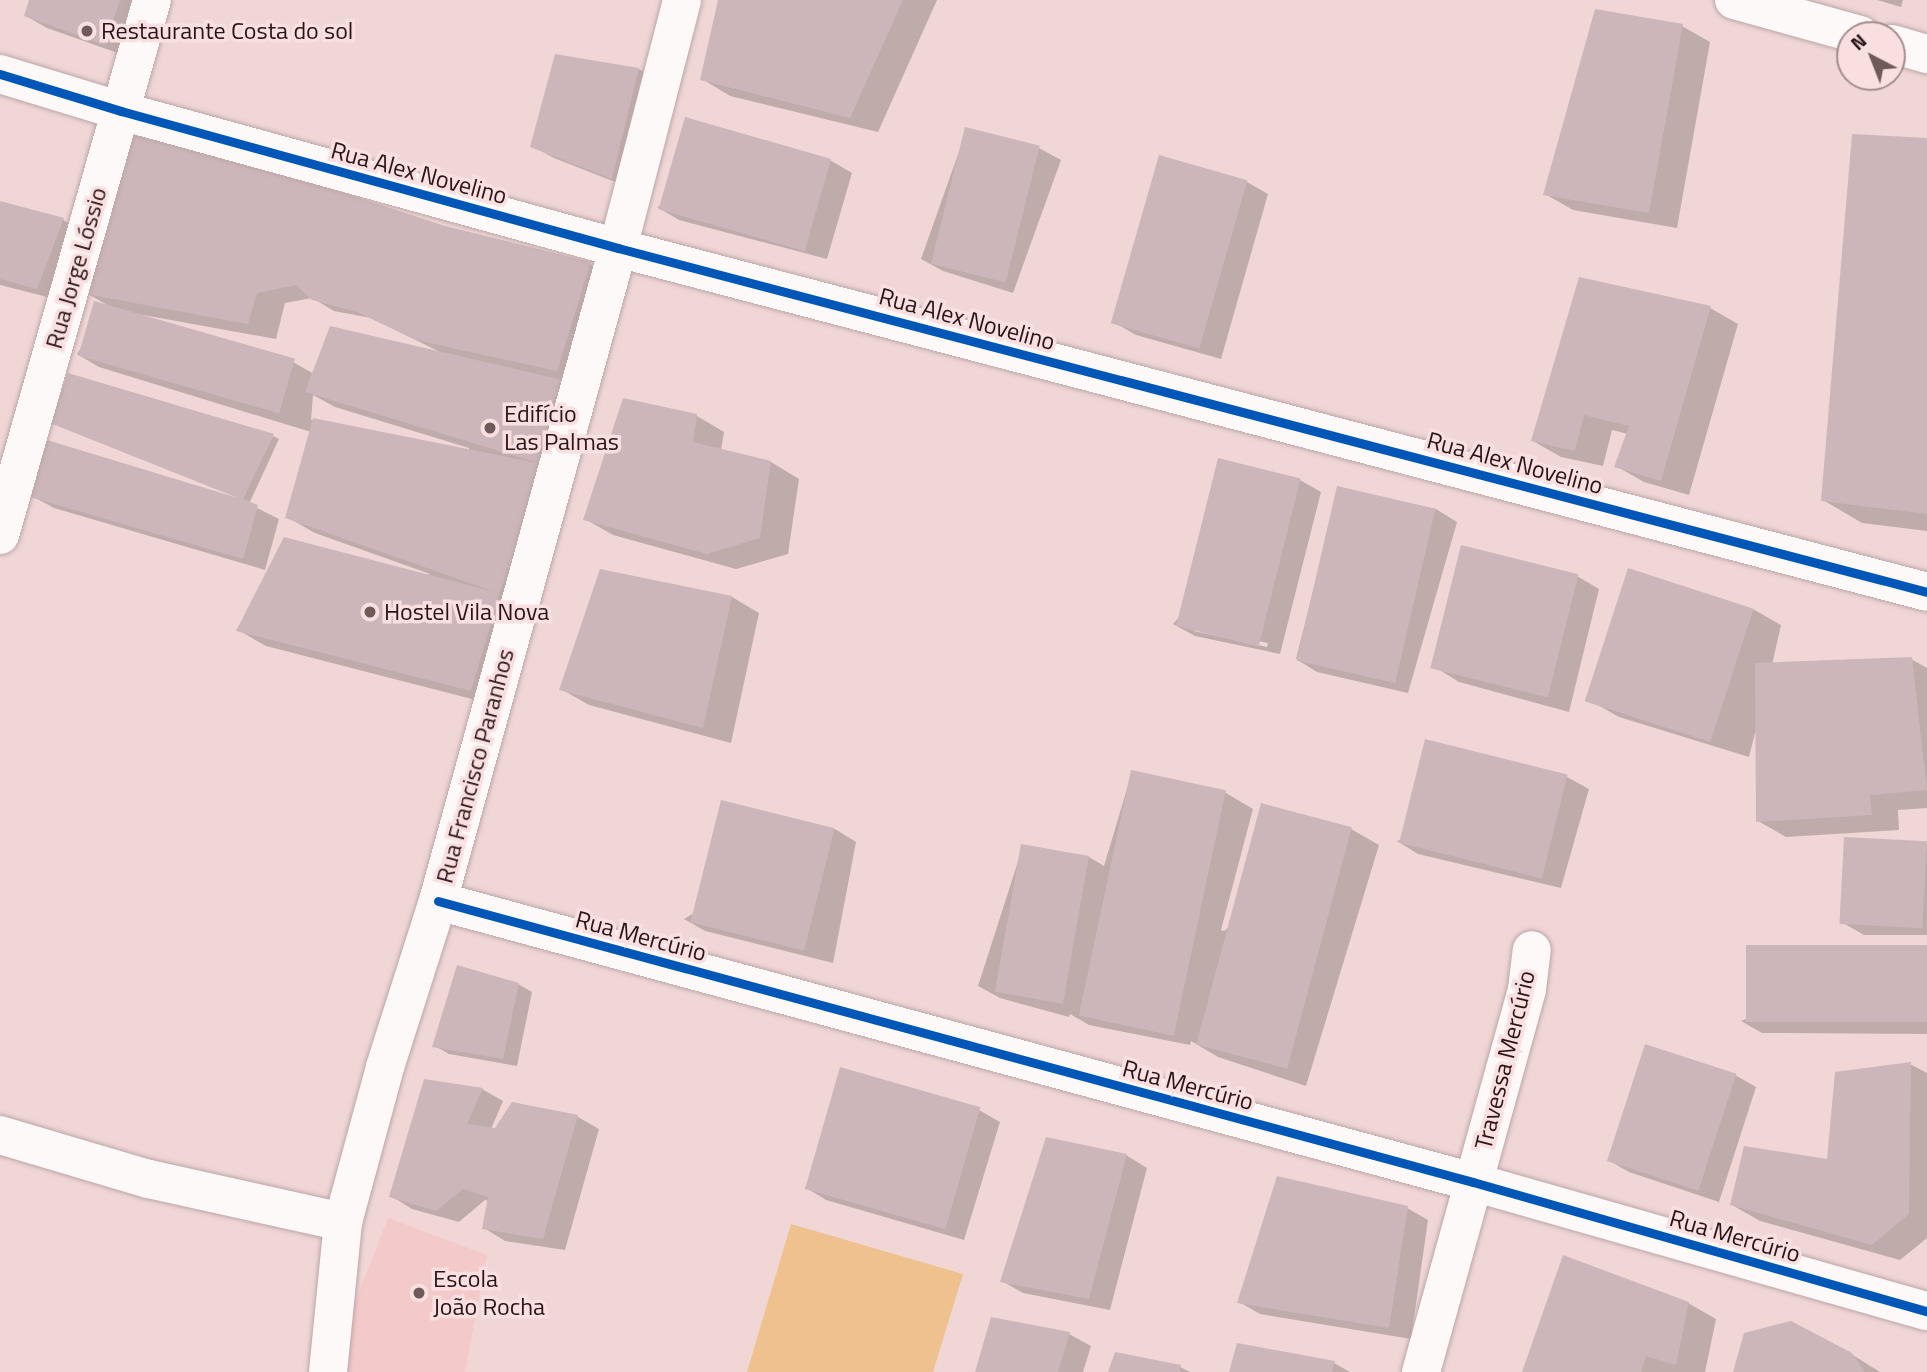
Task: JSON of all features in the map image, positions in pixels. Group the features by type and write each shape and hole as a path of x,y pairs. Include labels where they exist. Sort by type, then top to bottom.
{"street":[{"name":"Rua Jorge Lóssio","path":"0,535 152,0"},
{"name":"Rua Francisco Paranhos","path":"328,1372 343,1223 385,1068 438,901 618,248 682,0"},
{"path":"1734,0 1836,28"},
{"path":"1906,48 1927,54"},
{"name":"Rua Alex Novelino","path":"0,74 121,111 618,248 1927,592"},
{"name":"Rua Mercúrio","path":"438,901 1473,1182 1927,1311"},
{"name":"Travessa Mercúrio","path":"1421,1372 1527,989 1532,950"},
{"path":"0,1135 149,1179 343,1223"}],"shaded area":[{"name":"Escola João Rocha","path":"388,1218 487,1255 465,1372 347,1372 344,1331"},
{"path":"791,1224 963,1274 933,1372 747,1372"}],"building":[{"name":"Restaurante Costa do sol","path":"29,0 120,0 105,45 24,16"},
{"path":"718,0 903,0 850,118 700,80"},
{"path":"1595,9 1683,24 1649,213 1543,195"},
{"path":"555,54 639,68 612,179 530,147"},
{"path":"685,117 831,159 805,251 659,209"},
{"path":"131,123 445,226 591,262 557,371 416,340 357,312 312,300 296,285 257,293 248,324 86,294"},
{"path":"965,127 1040,146 1006,282 931,264"},
{"path":"1852,134 1927,138 1927,514 1821,501"},
{"path":"1159,155 1247,180 1199,349 1111,323"},
{"path":"0,201 64,218 37,289 0,279"},
{"path":"1579,277 1711,306 1661,481 1614,467 1629,426 1584,415 1575,451 1531,441"},
{"path":"94,301 295,359 279,413 78,356"},
{"path":"330,326 567,381 545,465 500,593 471,691 236,631 284,537 495,592 285,518 313,418 542,464 305,392"},
{"path":"68,373 274,434 243,499 258,505 243,559 30,497 47,440 238,498 50,423"},
{"path":"623,398 697,414 693,442 771,461 760,538 707,554 583,520"},
{"path":"1218,458 1300,479 1259,646 1176,626"},
{"path":"1337,486 1435,509 1395,683 1297,660"},
{"path":"1461,545 1578,574 1548,698 1430,668"},
{"path":"1628,568 1754,609 1710,742 1585,701"},
{"path":"600,569 732,596 703,728 559,690"},
{"path":"1912,657 1927,790 1870,795 1872,815 1756,822 1755,663"},
{"path":"1425,739 1568,775 1542,878 1399,843"},
{"path":"1131,770 1226,790 1174,1036 1079,1016"},
{"path":"721,800 835,828 804,951 691,922"},
{"path":"1261,803 1352,827 1287,1069 1196,1044"},
{"path":"1844,837 1927,841 1922,928 1839,924"},
{"path":"1021,844 1089,856 1063,1004 995,992"},
{"path":"1746,945 1927,945 1927,1022 1746,1022"},
{"path":"457,965 519,983 503,1059 432,1047"},
{"path":"1645,1044 1736,1074 1698,1191 1607,1161"},
{"path":"1911,1062 1909,1214 1872,1245 1730,1205 1744,1146 1827,1159 1835,1072"},
{"path":"840,1067 980,1107 945,1229 805,1189"},
{"path":"424,1079 483,1088 467,1124 495,1128 512,1102 578,1115 543,1239 482,1229 488,1197 463,1189 436,1211 389,1197"},
{"path":"1046,1137 1127,1154 1089,1299 1000,1282"},
{"path":"1277,1176 1408,1206 1389,1328 1237,1303"},
{"path":"1563,1255 1689,1302 1676,1365 1646,1356 1641,1372 1522,1372"},
{"path":"991,1317 1070,1332 1058,1372 975,1372"},
{"path":"1791,1321 1852,1353 1865,1372 1733,1372 1744,1333"},
{"path":"1237,1343 1335,1361 1332,1372 1229,1372"},
{"path":"1115,1352 1181,1365 1180,1372 1108,1372"}],"cycle path":[{"path":"0,74 121,111 618,248 1927,592"},
{"path":"438,901 1473,1182 1927,1311"}],"place":[{"name":"Restaurante Costa do sol","path":"87,31"},
{"name":"Edifício Las Palmas","path":"490,428"},
{"name":"Hostel Vila Nova","path":"370,612"},
{"name":"Escola João Rocha","path":"419,1293"}]}
